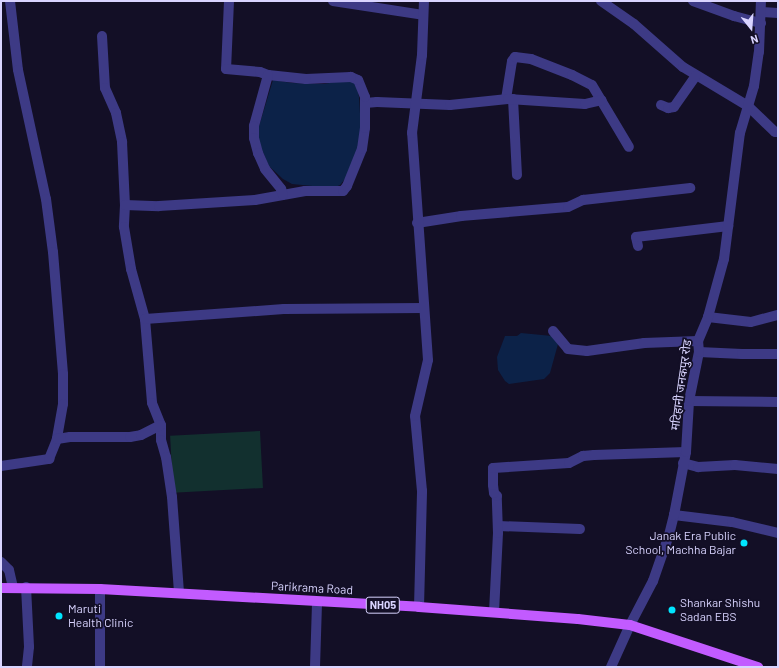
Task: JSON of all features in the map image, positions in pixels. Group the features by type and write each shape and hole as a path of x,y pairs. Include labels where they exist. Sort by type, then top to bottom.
{"main road":[{"name":"Parikrama Road","path":"1,588 26,587 100,589 419,607 494,612 630,625 758,667"}],"street":[{"path":"1,466 49,459 57,439 63,404 63,374 53,252 46,200 18,70 10,1"},
{"path":"125,205 159,206 255,200 316,190 338,192 342,191 347,186 362,149 365,128 365,103 362,87 358,80 351,77 306,79 268,75 260,72 226,69 229,1"},
{"path":"333,1 423,15"},
{"path":"419,607 422,491 415,416 428,360 412,133 422,55 424,1"},
{"path":"601,1 634,24 678,64 748,106 776,132 778,132"},
{"path":"693,1 722,12 761,23"},
{"name":"मटिहानी जनकपुर रोड","path":"611,667 630,625 653,581 669,535 674,515 686,452 690,401 698,346 708,317 724,259 740,133 748,106 759,52 761,1"},
{"path":"760,12 778,13"},
{"path":"102,36 104,84 116,113 122,142 125,205 124,227 131,269 145,319 152,403 161,425 161,440 166,457 172,497 179,593"},
{"path":"517,175 509,99 512,61 515,57 531,59 572,75 592,85 628,147"},
{"path":"268,75 254,126 254,138 258,153 265,169 281,189 283,195"},
{"path":"661,105 668,108 674,107 696,76"},
{"path":"365,103 466,105 509,99 585,104 602,100"},
{"path":"418,223 461,216 568,207 583,200 690,188"},
{"path":"638,246 636,237 728,226"},
{"path":"145,319 284,309 424,308"},
{"path":"708,317 751,322 778,315"},
{"path":"553,331 568,349 587,351 644,343 698,346 742,354 778,354"},
{"path":"690,401 778,402"},
{"path":"57,439 70,437 141,436 161,425"},
{"path":"494,612 498,526 497,496 494,493 491,470 496,466 569,463 583,456 686,452"},
{"path":"683,463 698,466 735,465 778,469"},
{"path":"674,515 732,522 778,532"},
{"path":"498,526 580,529"},
{"path":"1,562 9,570 13,587"},
{"path":"26,587 30,647 27,667"},
{"path":"100,589 100,667"},
{"path":"315,667 317,602"}],"green space":[{"path":"260,431 263,488 173,493 170,436"}],"water":[{"path":"273,80 292,83 324,84 345,80 356,83 359,97 361,130 359,152 349,174 340,185 333,188 292,184 283,179 269,166 256,136"},
{"path":"521,333 552,336 558,344 550,373 544,379 509,384 505,381 498,370 497,357 505,336 517,336"}],"place":[{"name":"Janak Era Public School, Machha Bajar","path":"744,543"},
{"name":"Shankar Shishu Sadan EBS","path":"672,610"},
{"name":"Maruti Health Clinic","path":"59,616"}]}
